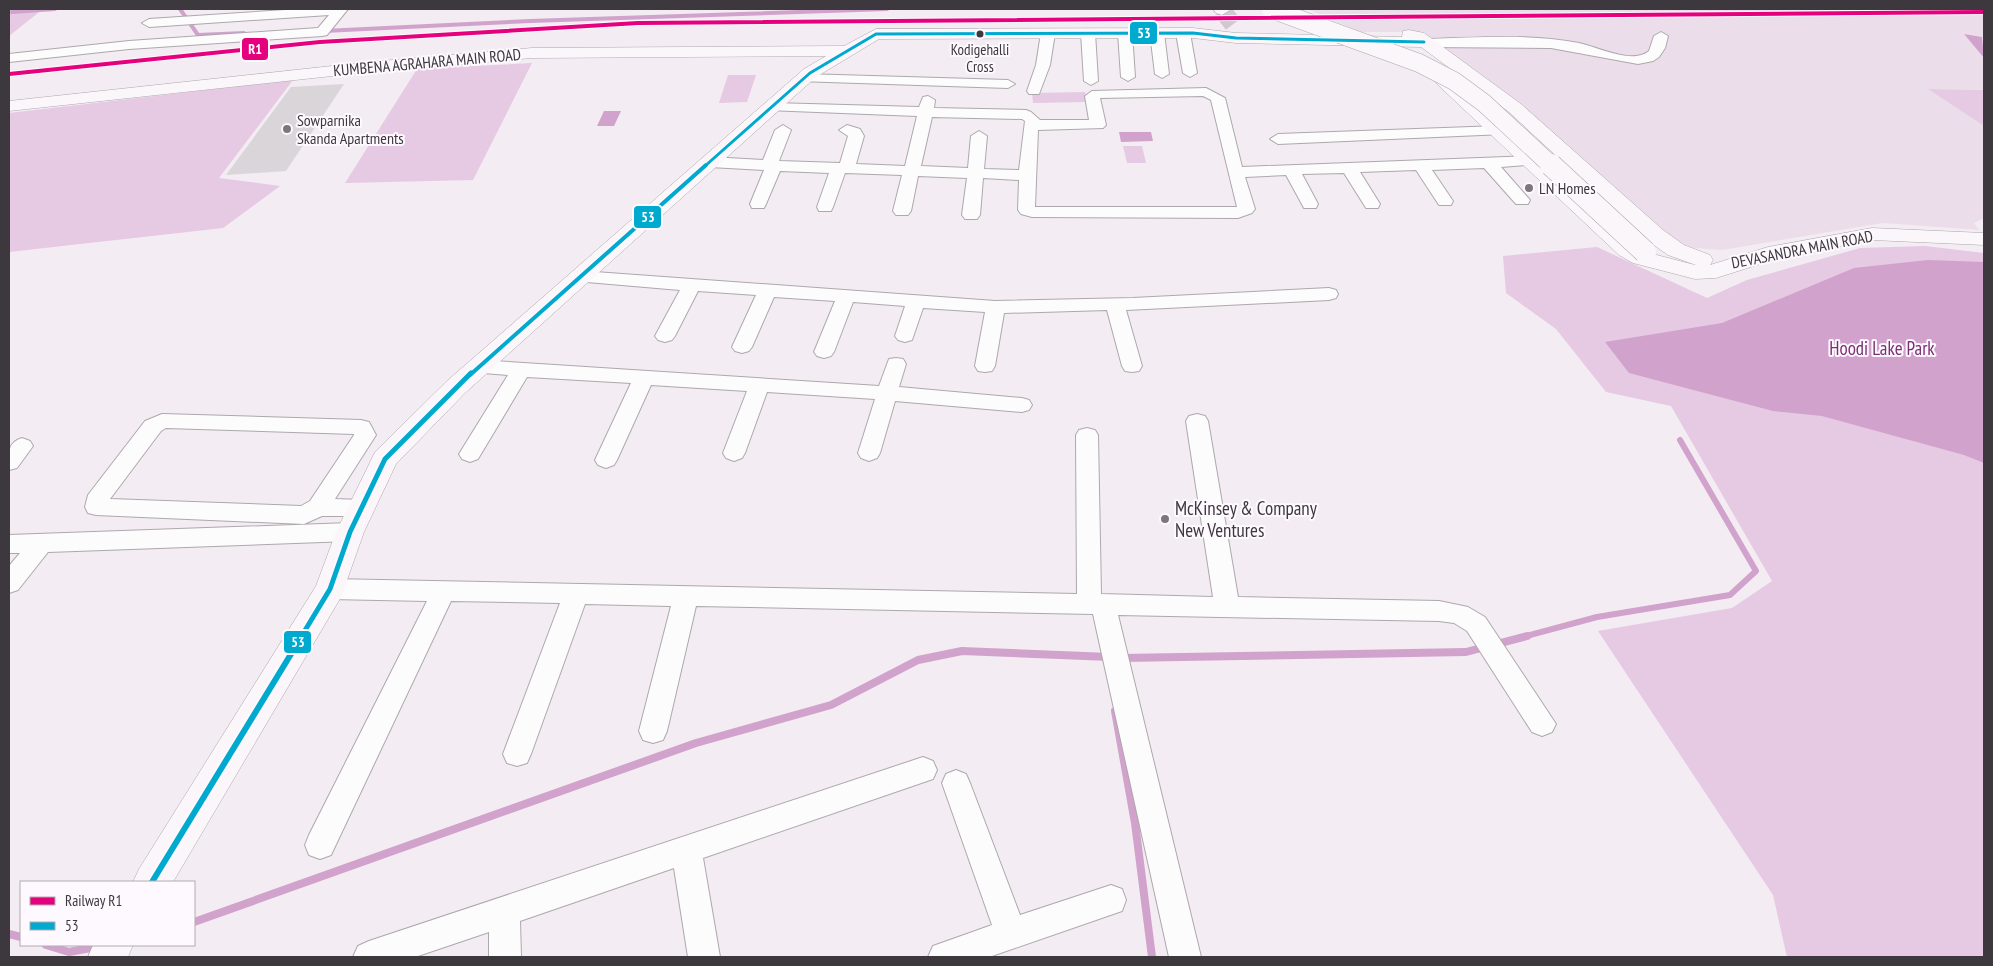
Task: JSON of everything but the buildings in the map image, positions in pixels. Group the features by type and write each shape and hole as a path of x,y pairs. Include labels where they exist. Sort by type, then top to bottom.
{"street":[{"path":"149,23 340,9"},
{"path":"9,58 129,45 322,32 340,9"},
{"path":"1271,9 1419,63 1454,81 1484,103 1645,252 1671,266"},
{"path":"1285,9 1407,53 1446,70 1474,87 1644,238 1664,253 1713,264"},
{"path":"1236,28 1245,31 1386,34 1423,41 1515,108 1655,236 1676,250 1713,264"},
{"path":"1088,33 1091,81"},
{"path":"1125,33 1128,76"},
{"path":"1157,33 1162,74"},
{"path":"1183,33 1190,73"},
{"path":"153,881 330,589 356,520 385,459 456,386 803,78 876,34 1183,33 1230,37 1352,41 1546,43 1562,44 1617,57 1642,60 1654,55 1659,47 1661,36"},
{"path":"1034,91 1043,65 1048,34"},
{"path":"1352,41 1449,83 1627,250 1641,258 1671,266"},
{"name":"KUMBENA AGRAHARA MAIN ROAD","path":"9,106 369,66 532,53 847,51"},
{"path":"1416,68 1448,59"},
{"path":"803,78 1008,84"},
{"path":"902,211 913,171 932,82"},
{"path":"772,107 1026,115 1033,120 1032,125 1027,175 1028,212 1238,214 1246,209 1235,172 1218,98 1211,93 1097,94 1092,96 1098,125 1032,125"},
{"path":"758,204 783,130"},
{"path":"825,207 856,136 856,132 847,130"},
{"path":"1278,138 1500,131"},
{"path":"970,215 979,136"},
{"path":"1235,172 1292,172 1531,161"},
{"path":"710,162 843,169 1027,175"},
{"path":"1490,164 1522,200"},
{"path":"1421,166 1445,201"},
{"path":"1350,169 1372,204"},
{"path":"1292,172 1310,204"},
{"name":"DEVASANDRA MAIN ROAD","path":"1671,266 1695,272 1716,271 1713,264 1872,234 1920,234 1984,239"},
{"path":"581,277 995,307 1115,304 1329,294"},
{"path":"665,336 692,285"},
{"path":"742,347 768,290"},
{"path":"824,352 846,296"},
{"path":"905,336 916,301"},
{"path":"1115,304 1132,366"},
{"path":"985,366 995,307"},
{"path":"869,454 896,364"},
{"path":"478,367 1022,404"},
{"path":"470,454 521,370"},
{"path":"606,460 644,378"},
{"path":"734,453 759,385"},
{"path":"318,507 365,435 361,427 162,421 153,426 96,501 96,507 304,515 318,507 356,520"},
{"path":"1197,421 1228,607"},
{"path":"1087,436 1096,604 1110,636 1122,678 1185,957"},
{"path":"9,544 356,520"},
{"path":"9,583 42,543"},
{"path":"330,589 1096,604 1459,614 1476,624 1542,724"},
{"path":"320,845 444,591"},
{"path":"518,754 576,594"},
{"path":"653,731 686,596"},
{"path":"369,957 923,770"},
{"path":"956,783 1011,934"},
{"path":"686,849 704,957"},
{"path":"944,957 1111,900"},
{"path":"504,911 505,957"},
{"path":"107,957 113,946"}],"shaded area":[{"path":"1984,9 1984,49 1982,37 1964,34 1984,58 1984,90 1929,89 1984,126 1984,218 1974,223 1979,230 1883,223 1722,250 1694,248 1672,240 1426,37 1425,32 1361,32 1309,10"},
{"path":"1964,34 1982,37 1984,58"},
{"path":"604,111 621,111 614,126 597,126"},
{"path":"1119,132 1151,132 1153,141 1121,142"},
{"name":"Hoodi Lake Park","path":"1928,260 1984,262 1984,463 1964,455 1822,416 1773,411 1629,373 1605,342 1722,323 1854,268"}],"green space":[{"path":"9,9 43,9 9,36"},
{"path":"532,63 473,180 345,183 417,69"},
{"path":"728,75 756,75 747,102 719,103"},
{"path":"293,80 219,178 280,186 223,228 9,252 9,113"},
{"path":"1928,89 1984,90 1984,126"},
{"path":"1085,92 1087,102 1033,103 1032,93"},
{"path":"1123,146 1142,146 1146,163 1127,163"},
{"path":"1925,246 1984,253 1984,957 1787,957 1773,895 1598,631 1732,608 1772,581 1671,406 1606,392 1556,329 1506,293 1503,256 1597,247 1707,298 1747,280 1860,248"}],"waterway":[{"path":"12,12 55,9"},
{"path":"180,9 198,35 244,33"},
{"path":"324,31 530,21 887,9"},
{"path":"1523,637 1597,617 1730,595 1756,571 1680,440"},
{"path":"1122,658 1466,652 1527,636"},
{"path":"195,922 696,743 831,705 918,660 962,651 1110,657"},
{"path":"1115,711 1135,823 1152,957"},
{"path":"9,934 20,937"},
{"path":"49,946 69,952 102,946"}],"tunnel":[{"path":"1222,10 1236,28"}],"rail line":[{"name":"R1","path":"9,74 320,42 638,23 1984,12"}],"transit line":[{"name":"53","path":"153,881 330,589 350,532 385,459 456,387 810,73 876,34 1193,33 1236,38 1424,42"}],"place":[{"name":"Kodigehalli Cross","path":"980,34"},
{"name":"Sowparnika Skanda Apartments","path":"287,129"},
{"name":"LN Homes","path":"1529,188"},
{"name":"McKinsey & Company New Ventures","path":"1165,519"}]}
